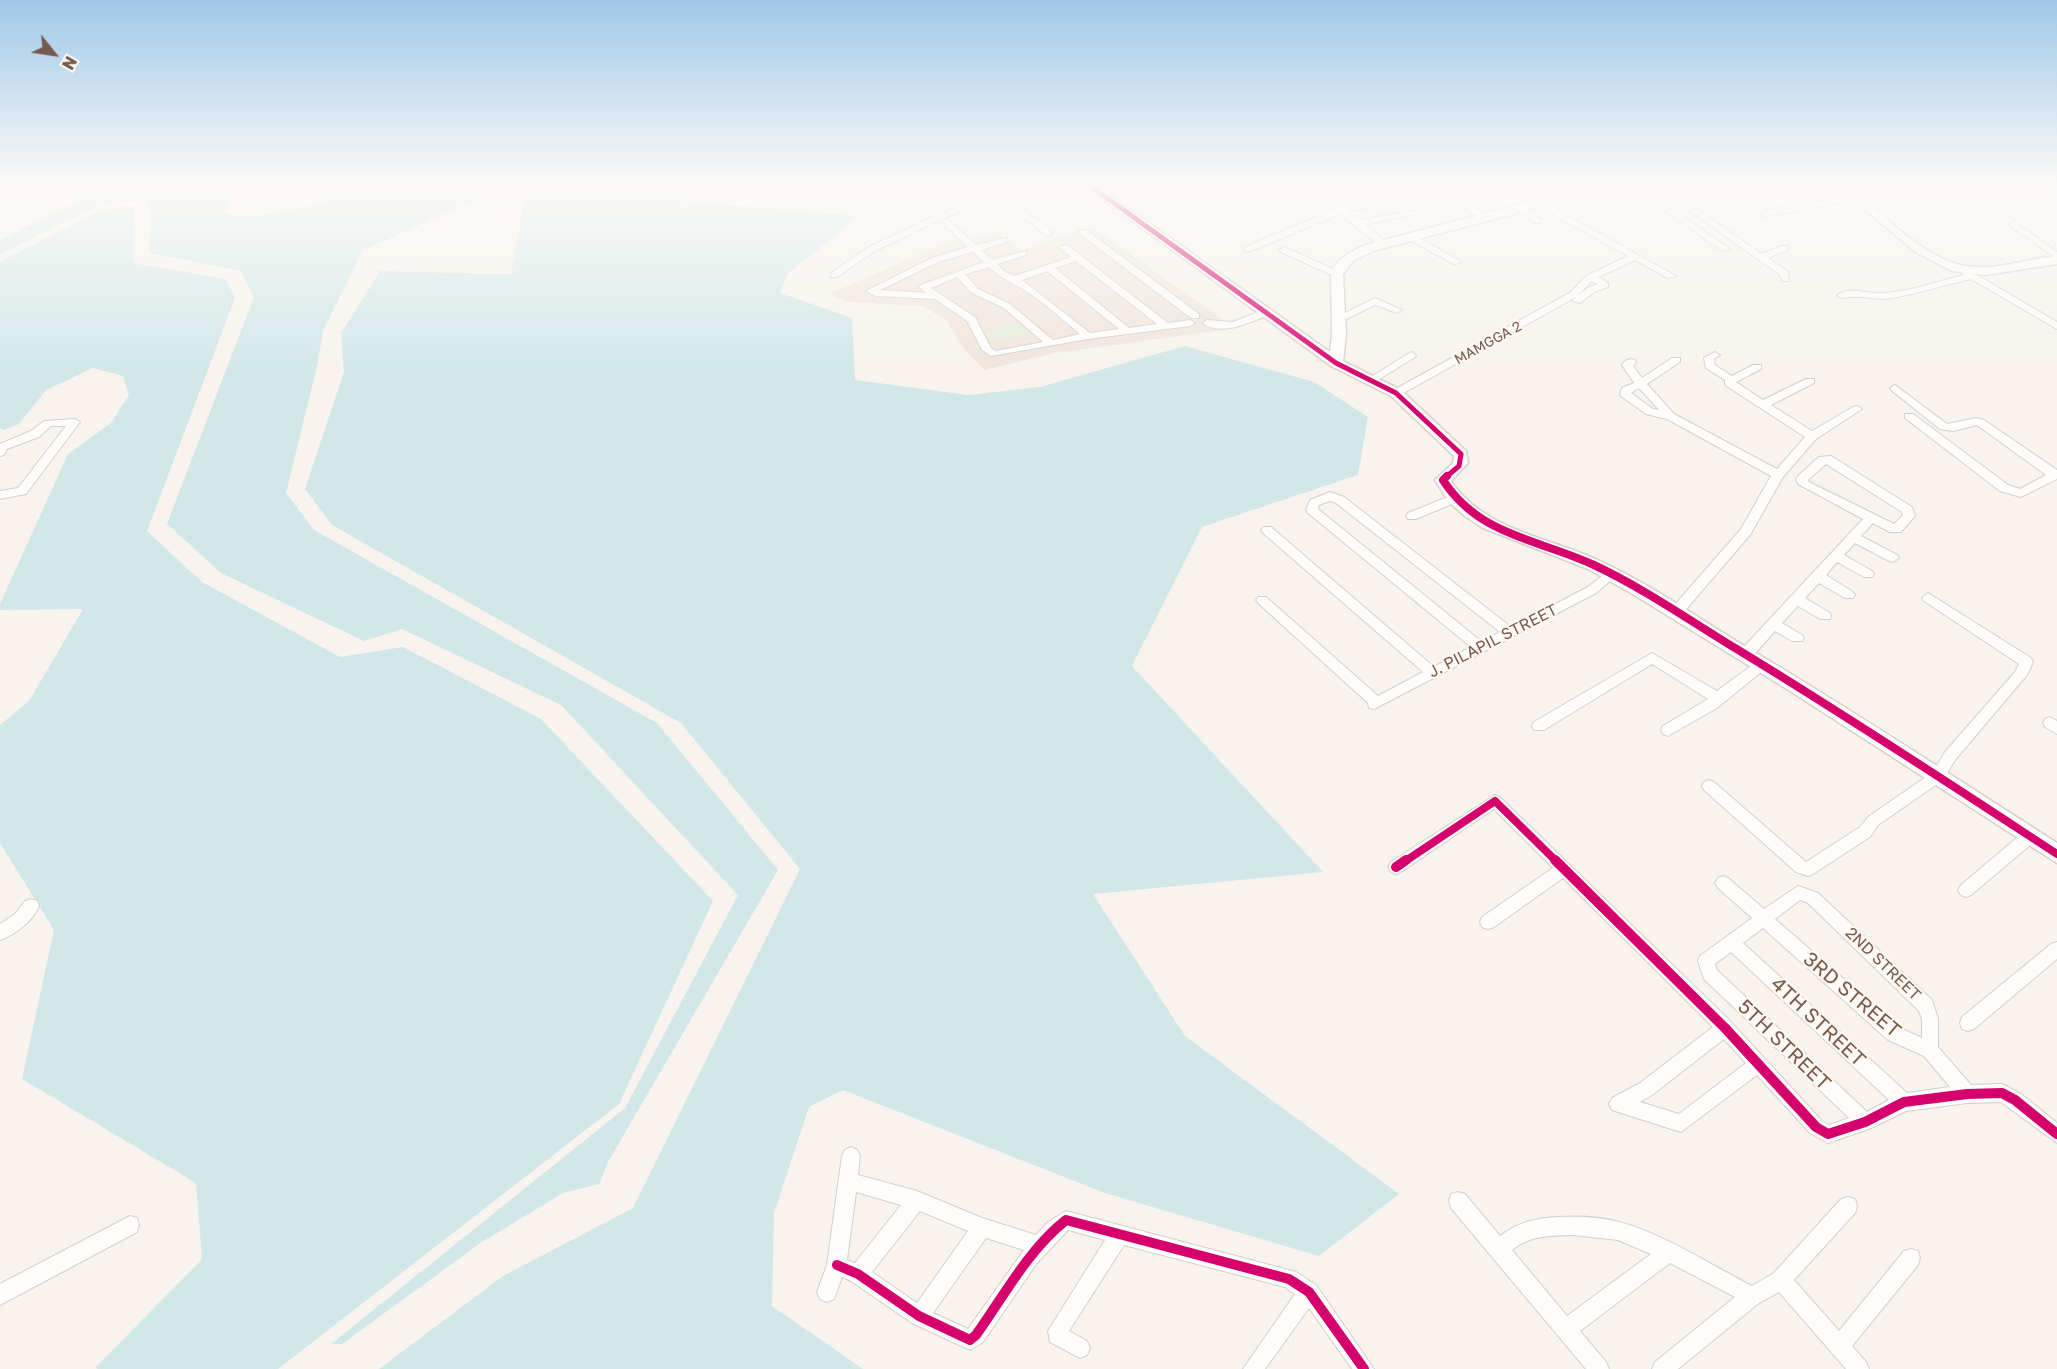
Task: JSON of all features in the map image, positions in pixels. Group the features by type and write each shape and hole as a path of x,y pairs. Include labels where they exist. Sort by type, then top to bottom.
{"street":[{"path":"834,275 872,249"},
{"path":"934,296 871,291 935,260 974,249 1007,278 1015,279 1076,258"},
{"path":"1066,249 1164,325"},
{"path":"1096,249 1193,319"},
{"path":"1178,249 1336,363 1396,393 1461,454 1460,466 1443,480 1455,498 1473,514 1500,529 1582,560 1677,611 1764,664 2057,854"},
{"path":"1336,363 1337,274 1339,268 1349,258 1369,249"},
{"path":"1433,249 1457,262"},
{"path":"1623,249 1671,276"},
{"path":"1748,249 1785,274 1786,279"},
{"path":"1761,258 1782,249"},
{"path":"1919,249 1944,263 1967,272 2057,326"},
{"path":"1284,250 1337,274"},
{"path":"907,294 959,273 1023,253"},
{"name":"MAMGGA 2","path":"1396,393 1574,294 1592,277 1636,256"},
{"path":"1842,295 1856,292 1876,296 1892,295 1967,272 2057,258"},
{"path":"1048,267 1126,330"},
{"path":"959,273 975,291 1007,306 1049,342"},
{"path":"1556,304 1569,306 1591,290 1605,285 1592,277"},
{"path":"1015,279 1088,336"},
{"path":"924,287 934,296 971,319 980,339 990,352 999,353 1049,342 1204,317 1207,323 1234,325 1266,312"},
{"path":"1338,319 1375,301 1397,310"},
{"path":"1371,380 1411,355"},
{"path":"1715,355 1709,358 1710,366 1732,380"},
{"path":"1676,360 1642,383 1626,390 1626,396 1650,412 1670,416 1778,475"},
{"path":"1631,362 1627,365 1630,372 1670,416"},
{"path":"1732,380 1757,367"},
{"path":"1732,380 1730,383 1732,386 1812,436"},
{"path":"1764,404 1810,381"},
{"path":"1895,388 1944,426 1952,428 1974,421 1980,422 2055,475 2021,493 2004,488 1909,416"},
{"path":"1677,611 1746,532 1778,475 1812,436 1857,409"},
{"path":"0,452 2,447 35,434 48,423 75,422 22,491 0,495"},
{"path":"1823,460 1831,460 1910,513 1897,529 1871,518 1804,484 1803,475 1823,460"},
{"path":"1481,648 1312,510 1314,503 1330,496 1341,500 1510,633"},
{"path":"1412,516 1455,498"},
{"path":"1746,654 1871,518"},
{"path":"1267,530 1431,672"},
{"path":"1854,537 1893,558"},
{"path":"1836,556 1868,574"},
{"name":"J. PILAPIL STREET","path":"1262,600 1376,704 1431,672 1592,590 1611,575"},
{"path":"1818,576 1850,595"},
{"path":"1709,786 1801,867 1808,869 1865,832 1873,821 1938,776 1950,756 2020,675 2026,664 2025,659 1928,598"},
{"path":"1796,599 1825,616"},
{"path":"1773,624 1797,638"},
{"path":"1539,726 1652,658 1717,698"},
{"path":"1668,730 1712,704 1764,664"},
{"path":"1396,867 1495,801 1725,1028 1809,1120 1828,1134 1865,1122 1904,1102 1967,1094 2001,1093 2015,1100 2057,1134"},
{"path":"1966,890 2030,836"},
{"path":"1488,922 1563,870"},
{"name":"3RD STREET","path":"1723,883 1894,1034 1930,1050 1967,1094"},
{"name":"2ND STREET","path":"1763,919 1798,893 1813,898 1926,1005 1930,1019 1930,1050"},
{"path":"0,933 21,919 31,906"},
{"path":"1731,942 1763,919"},
{"name":"5TH STREET","path":"1731,942 1706,961 1710,974 1865,1122"},
{"name":"4TH STREET","path":"1731,942 1904,1102"},
{"path":"1968,1023 2057,950"},
{"path":"1725,1028 1646,1089 1618,1104 1682,1123 1758,1064"},
{"path":"827,1292 837,1265 851,1156"},
{"path":"848,1180 917,1200 982,1227 1040,1246"},
{"path":"858,1274 917,1200"},
{"path":"1458,1201 1567,1328 1599,1369"},
{"path":"1662,1369 1752,1296 1781,1280 1848,1206"},
{"path":"837,1265 858,1274 919,1316 970,1340 976,1335 1040,1246 1056,1226 1066,1220 1289,1279 1309,1292 1364,1369"},
{"path":"0,1295 130,1224"},
{"path":"1498,1249 1520,1232 1541,1227 1572,1226 1618,1231 1646,1241 1752,1296"},
{"path":"919,1316 982,1227"},
{"path":"1080,1348 1061,1339 1058,1331 1120,1233"},
{"path":"1567,1328 1668,1253"},
{"path":"1839,1346 1911,1258"},
{"path":"1781,1280 1859,1369"},
{"path":"1253,1369 1309,1292"}],"shaded area":[{"path":"0,249 12,249 0,255"},
{"path":"24,249 134,249 133,263 226,279 235,298 147,531 202,582 340,657 403,647 541,719 713,901 619,1104 278,1369 97,1369 96,1367 202,1259 196,1183 22,1079 54,930 0,843 0,725 29,701 83,609 0,610 0,604 68,454 111,423 129,395 123,376 93,368 46,390 19,424 3,430 0,428 0,261"},
{"path":"150,249 366,249 323,331 317,366 286,493 314,530 657,723 778,870 608,1162 599,1184 563,1193 482,1242 342,1344 331,1344 625,1108 738,895 561,705 402,629 364,641 221,573 167,524 254,297 240,271 150,253"},
{"path":"516,249 819,249 787,274 780,293 852,318 855,380 968,395 1040,387 1185,346 1314,382 1368,417 1358,475 1202,527 1132,666 1323,872 1093,894 1185,1036 1399,1194 1319,1256 1105,1193 843,1090 809,1107 774,1213 772,1306 863,1369 379,1369 503,1276 633,1208 800,869 681,723 332,525 305,489 344,372 341,333 380,271 511,274"},
{"path":"932,249 1123,249 1226,322 1260,310 1269,317 1238,328 1055,353 984,370 963,348 947,321 923,306 847,302 829,294"}],"green space":[{"path":"1021,323 1028,333 991,342 985,331"}],"cycle path":[{"path":"1178,249 1336,363 1396,393 1461,454 1462,459 1459,466 1443,480 1455,498 1470,512 1510,534 1594,565 1637,588 1840,713 2057,854"},
{"path":"1396,867 1495,801 1725,1028 1816,1127 1828,1134 1865,1122 1904,1102 1967,1094 2002,1093 2015,1100 2057,1134"},
{"path":"837,1265 858,1274 919,1316 970,1340 976,1335 1031,1256 1043,1241 1066,1220 1289,1279 1309,1292 1364,1369"}]}
